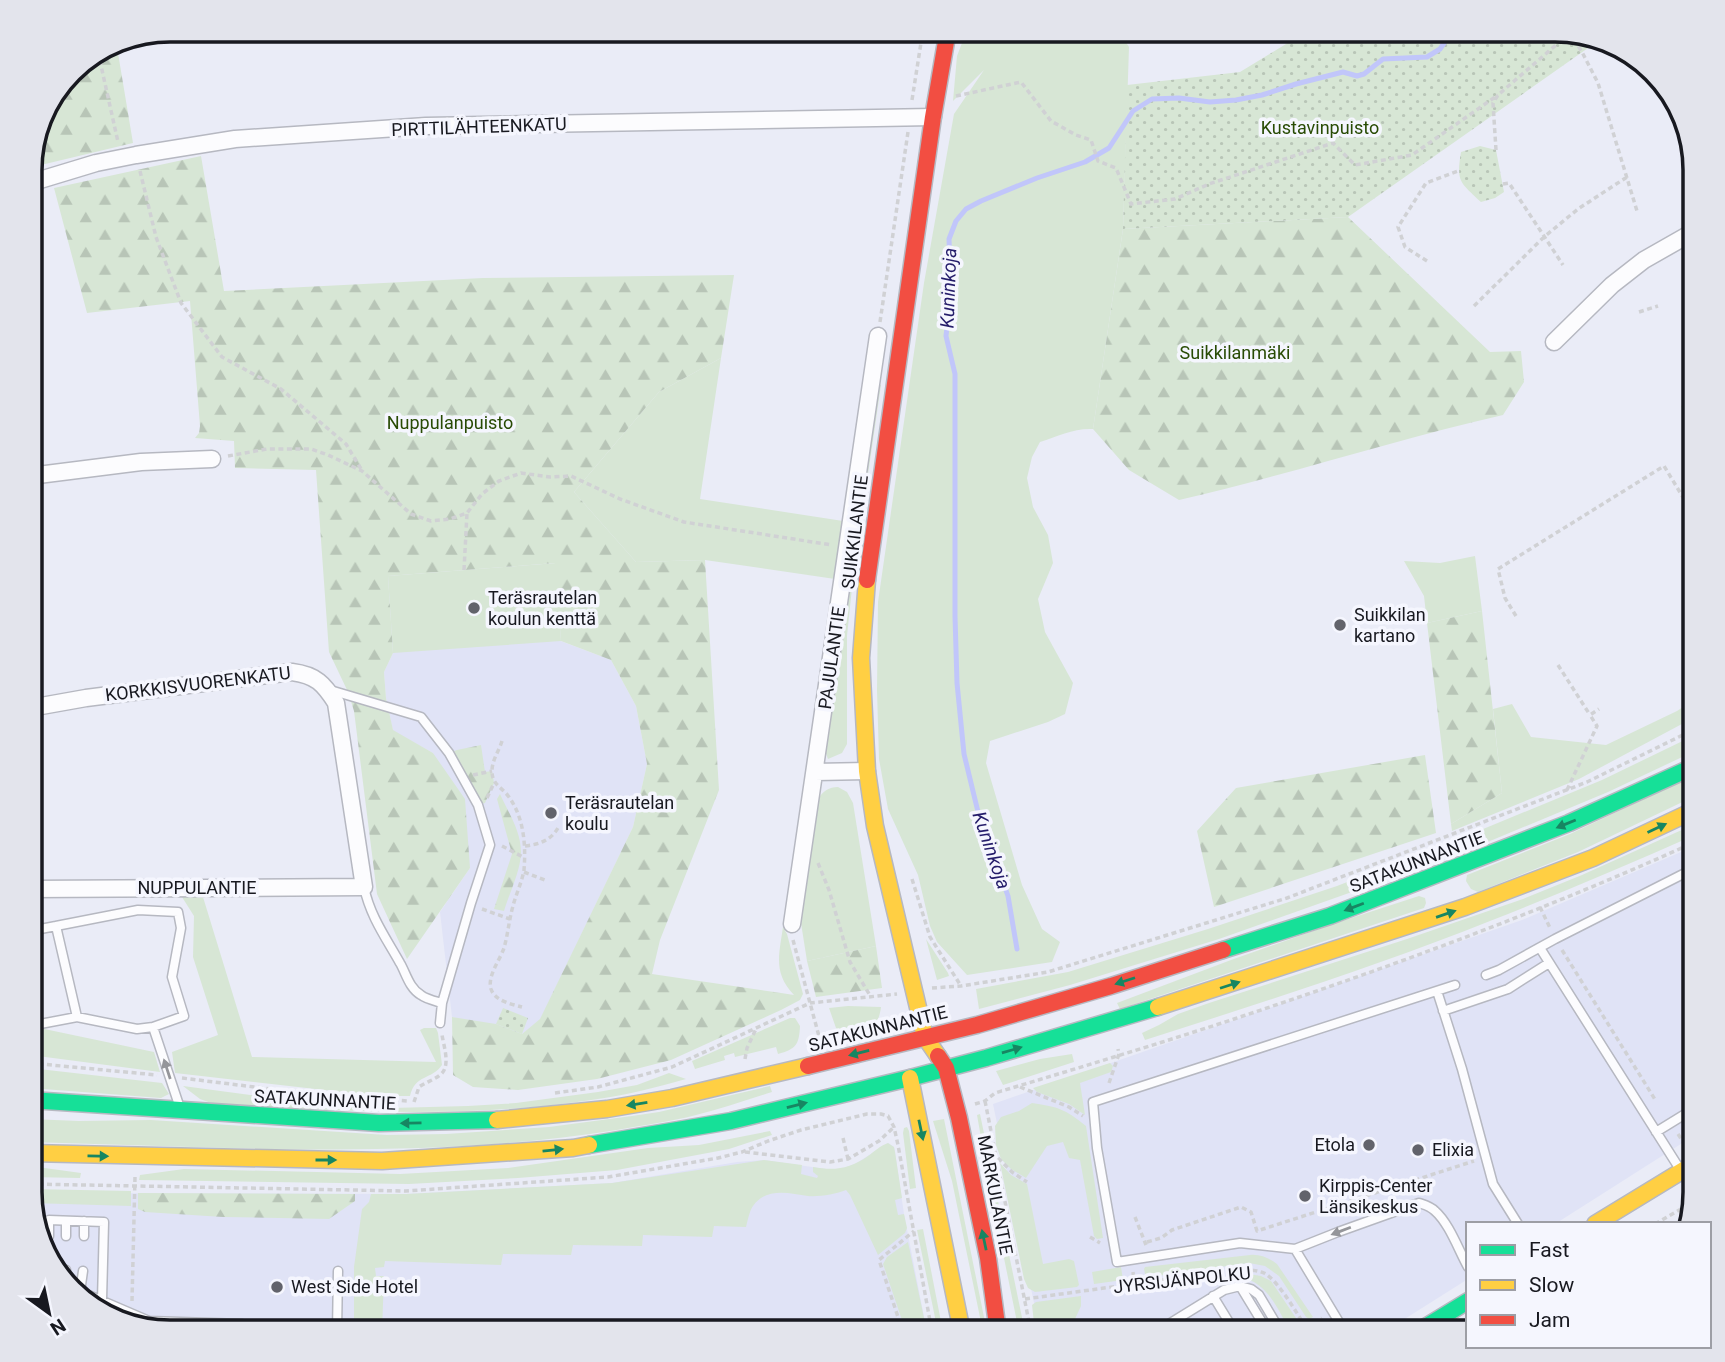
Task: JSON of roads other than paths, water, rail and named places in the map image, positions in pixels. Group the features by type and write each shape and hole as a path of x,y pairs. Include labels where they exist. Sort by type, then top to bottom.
{"main road":[{"name":"SUIKKILANTIE","path":"926,1037 875,826 867,771 861,658 868,569 946,42"},
{"name":"SATAKUNNANTIE","path":"42,1101 379,1123 500,1120 607,1109 672,1098 977,1025 1111,986 1330,916 1569,823 1683,771"},
{"path":"42,1153 354,1161 443,1158 573,1148 731,1121 910,1078 1175,1002 1426,921 1593,858 1683,816"},
{"name":"MARKULANTIE","path":"926,1037 946,1068 959,1118 988,1258 996,1320"},
{"path":"926,1037 910,1078 960,1320"},
{"path":"1598,1222 1683,1170"},
{"path":"1437,1320 1466,1302"}],"street":[{"name":"PIRTTILÄHTEENKATU","path":"42,179 128,156 235,139 426,126 933,117"},
{"path":"1554,342 1612,285 1644,260 1683,238"},
{"name":"PAJULANTIE","path":"792,924 878,336"},
{"path":"42,474 141,462 212,459"},
{"name":"KORKKISVUORENKATU","path":"42,706 292,672 311,676 328,689"},
{"path":"328,689 335,703 364,887"},
{"path":"815,772 867,771"},
{"name":"NUPPULANTIE","path":"42,889 364,887"}],"lane":[{"path":"878,336 901,339"},
{"path":"328,689 421,717 449,753 478,805 490,845 442,1003 440,1023"},
{"path":"1486,975 1683,874"},
{"path":"364,887 377,924 402,965 411,986 420,995 442,1003"},
{"path":"42,928 138,910 178,912 181,928 172,977 184,1016 153,1027 138,1029 77,1017 42,1024"},
{"path":"57,926 77,1017"},
{"path":"1540,948 1656,1132 1683,1162"},
{"path":"1443,1011 1508,989 1549,963"},
{"path":"1455,985 1093,1101 1097,1148 1117,1262 1240,1243 1295,1249 1419,1203 1437,1212 1466,1263"},
{"path":"1437,991 1462,1069 1493,1184 1517,1222"},
{"path":"153,1027 181,1111"},
{"path":"1656,1132 1683,1115"},
{"path":"49,1233 49,1220 104,1222 102,1300"},
{"path":"66,1221 66,1236"},
{"path":"84,1222 84,1236"},
{"path":"1295,1249 1338,1320"},
{"path":"82,1278 83,1271"},
{"path":"337,1320 338,1271"},
{"path":"1175,1320 1213,1296 1233,1286 1240,1286 1259,1295 1274,1320"},
{"path":"1240,1286 1261,1320"},
{"path":"1213,1296 1228,1320"},
{"path":"102,1300 132,1314"}],"waterway":[{"name":"Kuninkoja","path":"1017,949 1008,896 979,816 964,754 957,683 955,374 946,336 951,293 949,239 956,221 966,209 981,201 1085,162 1109,148 1133,111 1152,99 1179,98 1210,102 1262,95 1343,72 1357,76 1364,74 1383,59 1427,57 1440,49 1445,42"}],"place":[{"name":"Teräsrautelan koulun kenttä","path":"474,608"},
{"name":"Suikkilan kartano","path":"1340,625"},
{"name":"Teräsrautelan koulu","path":"551,813"},
{"name":"Etola","path":"1369,1145"},
{"name":"Elixia","path":"1418,1150"},
{"name":"Kirppis-Center Länsikeskus","path":"1305,1196"},
{"name":"West Side Hotel","path":"277,1287"}],"park label":[{"name":"Kustavinpuisto","path":"1320,128"},
{"name":"Suikkilanmäki","path":"1235,353"},
{"name":"Nuppulanpuisto","path":"450,423"}]}
